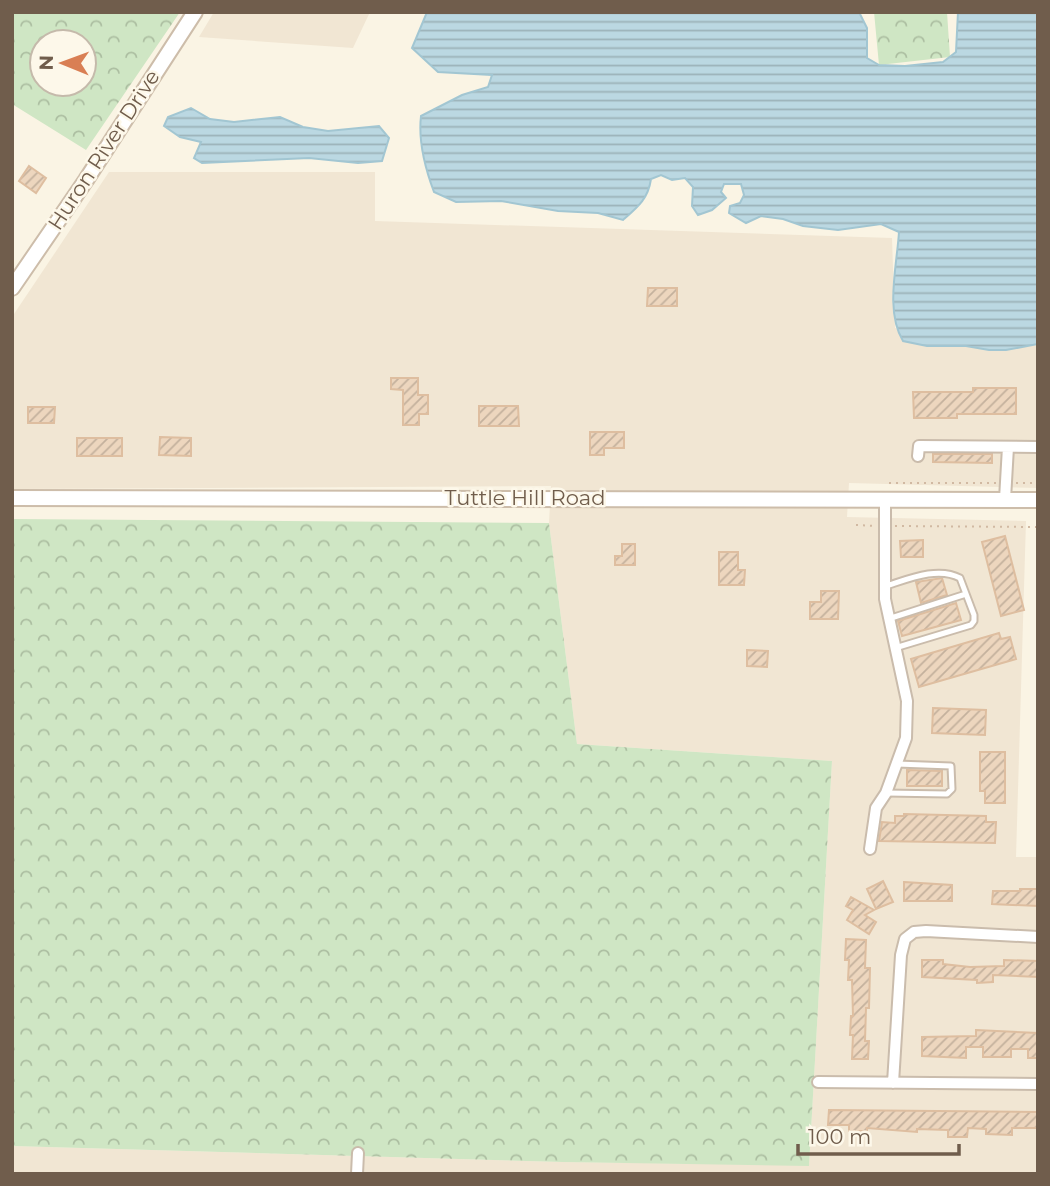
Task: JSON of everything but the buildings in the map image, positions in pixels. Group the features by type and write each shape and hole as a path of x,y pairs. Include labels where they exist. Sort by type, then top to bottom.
{"main road":[{"name":"Huron River Drive","path":"12,288 195,12"},
{"name":"Tuttle Hill Road","path":"12,498 1038,499"}],"street":[{"path":"918,456 919,446 1038,447"},
{"path":"1005,499 1008,447"},
{"path":"870,849 876,808 887,793 906,738 907,701 888,619 884,586 885,500"},
{"path":"893,1083 901,955 905,939 914,932 926,931 1038,937"},
{"path":"818,1082 1038,1084"},
{"path":"357,1174 358,1153"}],"lane":[{"path":"884,586 919,576 944,573 960,578 974,615 971,625 895,648"},
{"path":"888,619 966,594"},
{"path":"887,793 947,794 952,789 951,766 897,764"}],"path":[{"path":"889,482 1038,483"},
{"path":"856,525 1038,527"}],"shaded area":[{"path":"214,12 370,12 353,48 199,37"},
{"path":"109,172 375,172 375,221 892,238 895,328 989,350 1038,344 1038,488 849,483 847,517 1026,521 1016,857 1038,857 1038,1174 12,1174 12,1146 562,1162 809,1165 832,761 577,744 549,523 551,486 12,489 12,317"}],"green space":[{"path":"12,12 180,12 86,150 12,104"},
{"path":"874,12 947,12 950,57 879,65"},
{"path":"12,519 549,523 577,744 832,761 809,1166 562,1162 12,1146"}],"water":[{"path":"427,12 859,12 867,28 867,58 879,65 905,66 943,62 956,52 958,12 1038,12 1038,344 989,350 966,346 927,346 903,341 894,316 893,302 899,232 881,224 838,230 803,226 783,219 761,216 746,223 729,213 730,206 740,203 744,195 741,184 724,184 721,192 726,198 712,210 698,215 692,206 693,187 685,178 672,180 661,175 651,179 645,197 623,220 598,213 558,211 501,201 456,202 434,192 423,155 421,116 462,95 488,87 492,75 438,72 412,48"},
{"path":"191,108 210,119 234,122 280,117 303,127 328,131 379,126 389,138 382,161 358,163 309,158 202,163 194,158 201,142 180,137 164,126 168,117"}]}
